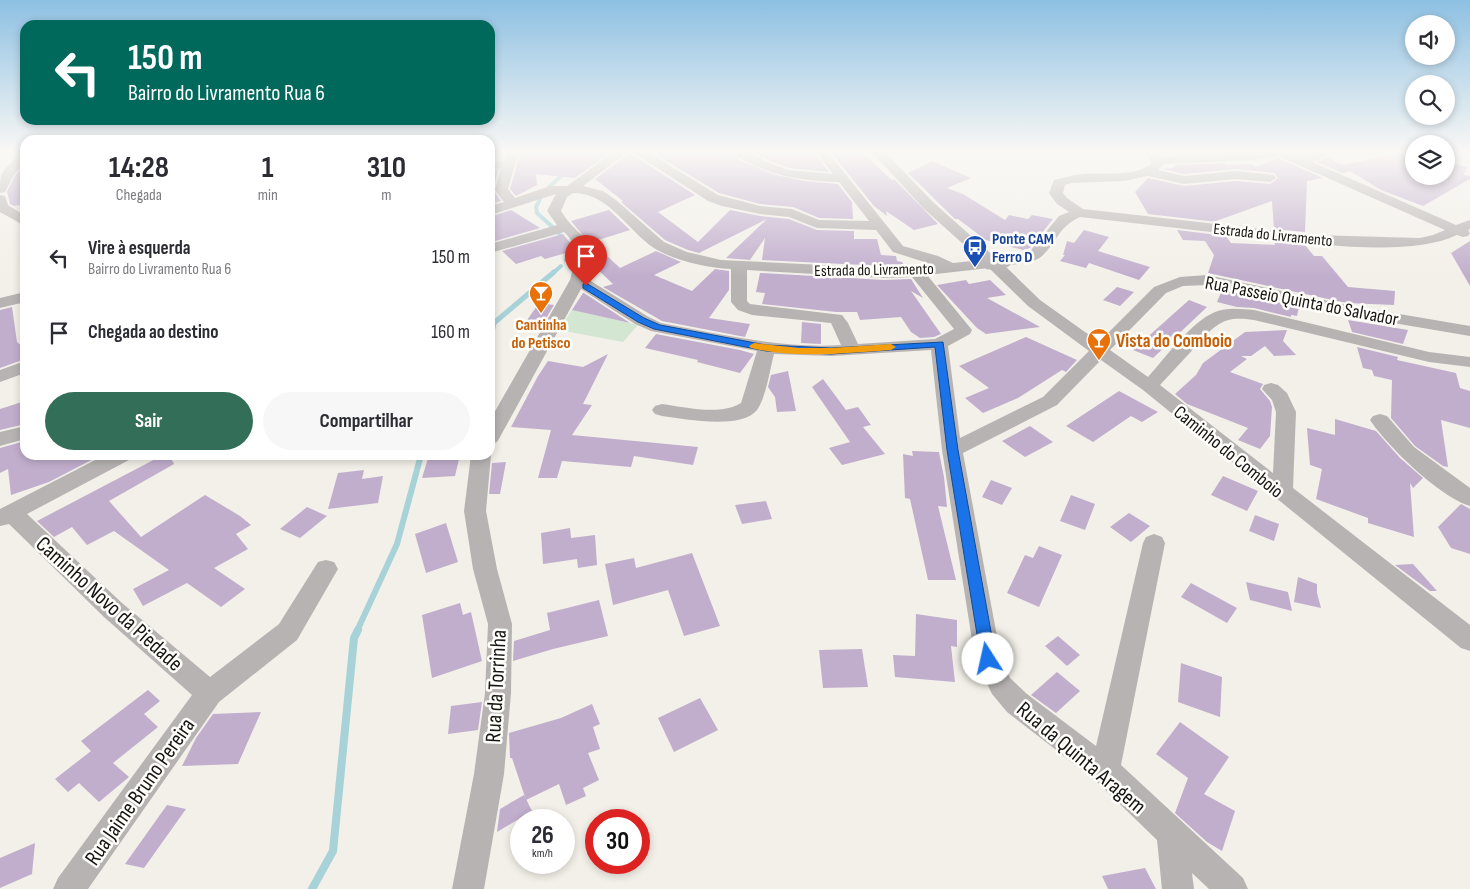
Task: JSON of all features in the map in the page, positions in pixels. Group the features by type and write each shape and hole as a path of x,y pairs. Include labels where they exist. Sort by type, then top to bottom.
{"street":[{"path":"503,192 512,202"},
{"name":"Estrada do Livramento","path":"495,209 542,192"},
{"path":"495,428 578,280 583,253 582,246 579,240 559,228 554,211 565,192"},
{"name":"Estrada do Livramento","path":"591,192 598,194 660,246 682,255 709,262 740,266 850,272 916,272 1030,256 1036,253 1064,219 1079,213 1304,238 1375,242 1420,242 1437,239 1463,233 1470,224"},
{"path":"704,192 713,198 733,205 792,213 817,224 881,226"},
{"path":"854,192 898,249 944,263 949,268"},
{"name":"Caminho do Comboio","path":"916,192 928,205 995,261 1034,303 1149,386 1470,640"},
{"path":"1056,192 1062,201 1079,213"},
{"path":"1375,192 1463,233"},
{"path":"0,199 2,207 20,219"},
{"path":"495,247 559,228"},
{"path":"740,266 739,302 744,307 752,310 836,319 840,323 852,350"},
{"path":"578,280 641,320 658,327 766,348 799,351 852,350 939,344 964,330 916,272"},
{"name":"Rua Passeio Quinta do Salvador","path":"952,450 1050,401 1160,290 1180,282 1207,280 1352,311 1470,331"},
{"path":"0,303 20,298"},
{"path":"1149,386 1207,326 1221,316 1237,314 1254,315 1429,357 1470,362"},
{"name":"Rua da Quinta Aragem","path":"939,344 952,450 988,659 1001,686 1017,704 1105,770 1232,889"},
{"path":"662,410 726,415 740,413 750,406 766,348"},
{"path":"0,377 20,368"},
{"path":"1271,389 1280,397 1286,412 1282,493"},
{"path":"1380,420 1406,452 1470,498"},
{"path":"0,439 20,433"},
{"path":"6,516 112,460"},
{"name":"Rua da Torrinha","path":"468,889 489,774 498,693 500,624 485,569 475,512 480,460"},
{"name":"Caminho Novo da Piedade","path":"6,516 209,693"},
{"path":"1105,770 1154,543"},
{"name":"Rua Jaime Bruno Pereira","path":"69,889 209,693 288,632 326,569"},
{"path":"1172,833 1178,889"}],"green space":[{"path":"572,310 638,325 623,342 559,330"}],"building":[{"path":"7,192 20,192 20,205 14,206 10,204"},
{"path":"513,192 523,192 516,196"},
{"path":"612,192 691,192 695,195 658,212 698,242 730,210 789,219 817,230 854,231 854,239 877,239 881,255 896,256 897,261 902,262 904,265 884,266 762,260 765,238 750,260 726,258 767,219 699,253 665,240 621,202 623,201"},
{"path":"845,192 852,202 853,219 819,218 793,207 760,204 719,193"},
{"path":"863,192 907,192 938,224 914,230 886,211 887,216 874,206"},
{"path":"928,192 959,192 1005,220 1009,215 1028,219 1032,215 1053,219 1030,248 1023,250 986,240 958,219 955,219"},
{"path":"1135,192 1307,192 1305,232 1274,229 1272,201 1217,222 1148,214"},
{"path":"1388,192 1447,192 1423,206"},
{"path":"495,193 501,201 495,203"},
{"path":"511,210 540,228 495,241 495,215"},
{"path":"609,210 630,230 592,242 620,268 656,251 681,262 654,275 692,291 715,269 729,271 729,290 709,318 750,324 745,337 662,321 603,287 613,284 591,263 590,244 571,221"},
{"path":"1084,230 1109,237 1098,251 1150,267 1139,280 1089,263 1086,268 1060,261 1065,255 1063,255 1067,241 1074,243"},
{"path":"1177,230 1226,236 1231,243 1275,245 1274,241 1305,245 1314,256 1322,256 1348,287 1395,291 1394,305 1347,303 1208,273 1214,255 1205,241 1183,240"},
{"path":"563,234 571,244 573,251 545,259 541,256 516,264 502,251"},
{"path":"1470,241 1470,286 1451,253"},
{"path":"760,273 884,280 911,279 923,298 911,291 941,334 934,337 920,338 911,332 901,317 860,320 857,312 836,312 762,304 765,293 756,292"},
{"path":"966,280 969,284 990,280 1006,295 987,298 1040,327 986,334 977,328 937,285"},
{"path":"1117,287 1134,292 1120,306 1103,300"},
{"path":"1222,290 1299,307 1297,316 1291,315 1291,317 1217,302"},
{"path":"584,293 630,323 572,310"},
{"path":"1189,300 1207,307 1153,358 1133,350"},
{"name":"Cantinha do Petisco","path":"539,303 554,305 542,325 525,323"},
{"path":"12,307 17,342 20,345 20,361 0,368 0,310"},
{"path":"1348,320 1408,330 1403,344 1352,332"},
{"path":"802,322 821,324 821,344 801,343"},
{"path":"1287,330 1283,341 1296,355 1274,356 1265,346 1251,356 1241,356 1247,359 1230,372 1263,384 1260,389 1270,401 1272,407 1270,436 1260,449 1238,440 1248,428 1187,404 1175,394 1196,375 1203,363 1245,332"},
{"path":"656,334 754,354 740,373 697,362 698,360 645,348"},
{"path":"1026,337 1077,360 1066,372 1062,370 1018,398 983,413 965,398 989,388 959,366"},
{"path":"1357,347 1398,357 1397,360 1456,373 1460,388 1470,391 1470,428 1441,420 1448,467 1443,466 1415,446 1391,418 1392,380 1374,376 1372,370 1363,368"},
{"path":"608,354 583,404 592,405 572,435 698,447 693,465 634,456 631,467 562,461 557,478 538,478 551,430 511,427 538,376 548,361 583,367"},
{"path":"788,371 796,411 777,412 775,397 768,387 771,375"},
{"path":"823,379 846,410 858,407 871,425 863,427 885,454 842,465 829,448 850,442 812,387"},
{"path":"1119,391 1158,412 1142,422 1131,416 1093,442 1066,426"},
{"path":"20,403 20,425 0,430 0,409"},
{"path":"1335,419 1376,431 1400,458 1423,478 1413,488 1410,483 1414,537 1368,523 1368,518 1316,499 1322,469 1310,465 1307,428 1335,435"},
{"path":"1030,426 1053,442 1025,457 1002,441"},
{"path":"20,442 20,460 91,460 49,482 11,495 8,469 0,473 0,448"},
{"path":"912,451 939,452 947,507 938,506 956,580 928,580 910,499 905,498 903,454 913,456"},
{"path":"153,460 172,460 174,464 109,501 141,537 205,495 240,516 251,525 236,534 248,549 214,568 245,589 221,607 187,583 143,606 133,589 169,570 114,531 87,545 72,527 54,537 37,521"},
{"path":"427,460 459,460 455,476 422,478"},
{"path":"506,462 500,494 489,494 492,463"},
{"path":"364,470 362,479 383,476 378,503 328,509 338,473"},
{"path":"1223,476 1258,491 1247,511 1211,495"},
{"path":"991,480 1012,488 1002,505 982,497"},
{"path":"1071,495 1095,504 1085,530 1060,521"},
{"path":"766,501 772,519 742,524 735,505"},
{"path":"1461,504 1470,509 1470,554 1451,548 1438,527"},
{"path":"307,507 327,516 300,538 280,529"},
{"path":"1129,513 1150,526 1131,542 1110,527"},
{"path":"1255,515 1279,524 1274,541 1249,531"},
{"path":"446,523 458,562 426,573 415,534"},
{"path":"570,528 571,538 595,535 597,565 578,568 577,559 543,564 541,533"},
{"path":"1039,546 1062,555 1039,607 1007,593 1025,555 1033,558"},
{"path":"692,553 720,626 684,636 668,590 613,605 605,564 634,558 636,568"},
{"path":"1413,564 1437,591 1430,591 1395,565"},
{"path":"1298,577 1317,584 1321,608 1294,602"},
{"path":"1246,582 1288,592 1292,611 1250,600"},
{"path":"1191,583 1237,608 1227,623 1181,597"},
{"path":"599,600 608,636 513,661 514,641 550,630 547,613"},
{"path":"460,603 463,615 471,612 482,661 432,678 422,615"},
{"path":"916,614 957,620 957,647 951,646 955,682 895,677 893,655 915,656"},
{"path":"1058,636 1080,655 1067,666 1045,646"},
{"path":"862,649 868,687 823,688 819,650"},
{"path":"1181,663 1222,677 1220,717 1178,702"},
{"path":"1057,672 1080,691 1056,713 1031,695"},
{"path":"148,690 160,701 144,714 158,727 113,763 129,777 99,802 79,783 68,792 55,779 91,751 81,741"},
{"path":"700,698 718,730 674,752 658,718"},
{"path":"482,702 478,730 448,734 451,706"},
{"path":"592,704 600,724 593,727 600,749 588,753 599,780 583,788 586,796 566,805 559,784 526,800 512,758 510,758 509,733 561,718"},
{"path":"261,712 238,764 182,766 196,738 213,714"},
{"path":"1180,722 1229,757 1204,794 1235,811 1222,851 1207,842 1175,813 1188,778 1156,754"},
{"path":"524,795 531,809 510,809 510,824 497,832 500,809"},
{"path":"167,805 186,809 144,868 125,864"},
{"path":"35,843 32,874 0,888 0,858"},
{"path":"1145,868 1156,889 1108,889 1102,876"}],"waterway":[{"path":"540,199 536,207 537,213 557,231 572,252 566,260"},
{"path":"552,274 561,266"},
{"path":"495,322 554,272"},
{"path":"357,631 397,544 420,460"},
{"path":"312,889 333,851 354,638 358,630"}],"slow traffic":[{"path":"754,346 799,351 891,347"}],"place":[{"name":"Ponte CAM Ferro D","path":"975,268"},
{"name":"Cantinha do Petisco","path":"541,314"},
{"name":"Vista do Comboio","path":"1099,361"}],"route":[{"path":"586,286 641,320 658,327 766,348 831,351 939,344 952,450 988,659"}]}
